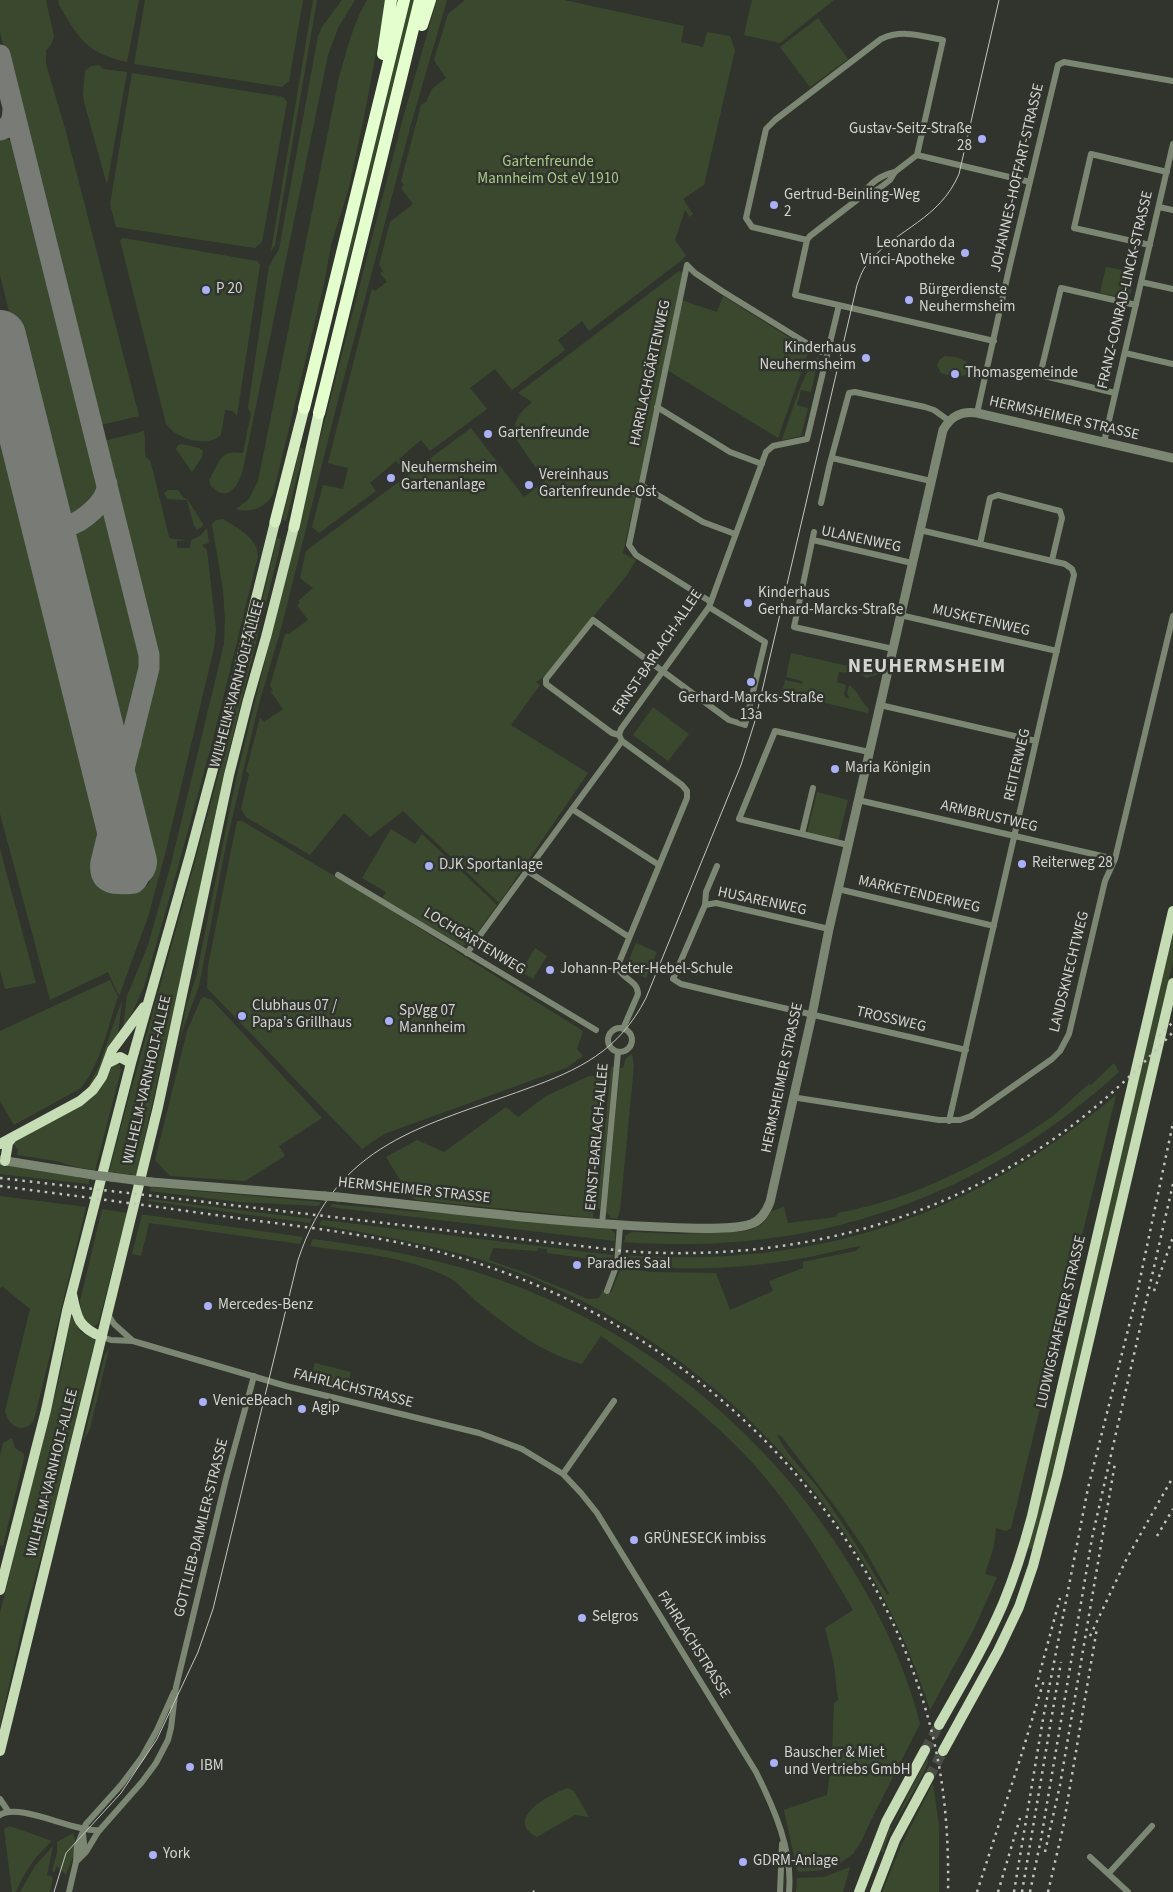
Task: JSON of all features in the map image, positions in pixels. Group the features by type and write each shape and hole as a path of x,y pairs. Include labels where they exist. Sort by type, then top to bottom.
{"highway":[{"path":"376,119 375,94 391,0"},
{"path":"304,408 404,0"},
{"path":"319,413 420,0"},
{"path":"408,49 419,34 430,0"},
{"name":"WILHELM-VARNHOLT-ALLEE","path":"275,522 304,408"},
{"name":"WILHELM-VARNHOLT-ALLEE","path":"294,526 319,413"}],"main road":[{"name":"WILHELM-VARNHOLT-ALLEE","path":"0,1590 46,1410 72,1293 131,1063 198,826 275,522"},
{"name":"WILHELM-VARNHOLT-ALLEE","path":"0,1751 165,1078 248,700 294,526"},
{"name":"LUDWIGSHAFENER STRASSE","path":"938,1725 979,1654 1003,1604 1019,1561 1034,1506 1173,911"},
{"name":"LUDWIGSHAFENER STRASSE","path":"943,1751 998,1651 1019,1607 1033,1566 1057,1476 1173,983"},
{"path":"0,1144 90,1094 99,1083 116,1043 148,1002"},
{"path":"108,1063 120,1057 131,1063"},
{"path":"2,1160 8,1143 12,1138"},
{"path":"72,1293 76,1315 81,1324 89,1332 102,1337"},
{"path":"859,1892 890,1814 925,1750"},
{"path":"875,1892 895,1840 929,1777"}],"street":[{"path":"807,240 752,227 746,218 766,129 775,120 881,39 891,34 903,33 943,40 917,155 895,172 886,174 867,188 862,196 810,236 807,240 795,295 994,341"},
{"name":"JOHANNES-HOFFART-STRASSE","path":"977,413 1057,67 1060,62 1173,81"},
{"name":"FRANZ-CONRAD-LINCK-STRASSE","path":"1104,442 1173,144"},
{"path":"1150,245 1074,228 1091,154 1167,172"},
{"path":"917,155 1030,182"},
{"path":"1159,207 1173,210"},
{"name":"HARRLACHGÄRTENWEG","path":"710,604 631,551 629,540 687,265 695,273 715,286 821,352"},
{"path":"1141,282 1173,289"},
{"path":"1115,393 1040,375 1061,288 1136,305"},
{"name":"ERNST-BARLACH-ALLEE","path":"623,1029 638,994 635,984 621,974 618,970 618,965 687,798 687,791 682,785 621,738 621,729 710,604 766,452 773,446 807,439 839,305"},
{"path":"1124,353 1173,364"},
{"path":"821,503 849,393 855,392 925,407 934,410 948,420"},
{"path":"657,407 730,452 762,464"},
{"name":"HERMSHEIMER STRASSE","path":"2,1160 93,1175 152,1182 338,1197 620,1226 715,1228 744,1226 758,1221 766,1212 770,1202 900,615 943,430 948,420 960,413 977,413 1173,458"},
{"path":"832,458 931,481"},
{"path":"641,485 703,522 735,534"},
{"path":"980,544 991,497 998,495 1056,509 1061,512 1062,518 1052,560"},
{"name":"REITERWEG","path":"920,530 1052,560 1069,565 1074,575 949,1120"},
{"path":"813,540 814,532"},
{"name":"ULANENWEG","path":"893,649 794,627 813,540 912,563"},
{"path":"468,953 621,738 612,734 546,684 546,679 593,620 729,720 745,725 765,642 710,604"},
{"name":"MUSKETENWEG","path":"900,615 1057,651"},
{"name":"LANDSKNECHTWEG","path":"793,1096 949,1120 960,1120 971,1116 1044,1065 1060,1051 1069,1034 1105,881 1115,859 1173,616"},
{"path":"880,705 1036,740"},
{"path":"848,845 739,819 774,728 869,752"},
{"path":"802,834 813,788"},
{"name":"ARMBRUSTWEG","path":"858,800 1115,859"},
{"path":"572,809 659,864"},
{"path":"705,905 706,892 717,866"},
{"path":"526,870 629,937"},
{"name":"LOCHGÄRTENWEG","path":"338,875 596,1030"},
{"name":"MARKETENDERWEG","path":"838,889 994,926"},
{"name":"HUSARENWEG","path":"812,1015 689,986 674,980 705,905 716,903 829,929"},
{"name":"TROSSWEG","path":"812,1015 966,1050"},
{"name":"ERNST-BARLACH-ALLEE","path":"615,1029 623,1029 629,1033 632,1042 627,1049 618,1052 610,1046 609,1036 615,1029"},
{"name":"ERNST-BARLACH-ALLEE","path":"602,1224 618,1052"},
{"path":"607,1291 617,1264 620,1226"},
{"name":"FAHRLACHSTRASSE","path":"107,1313 114,1324 133,1341"},
{"name":"FAHRLACHSTRASSE","path":"102,1337 112,1340 133,1341 294,1388 479,1433 522,1449 563,1474 582,1492 597,1513 748,1758 769,1797 783,1841 788,1861 790,1892"},
{"name":"GOTTLIEB-DAIMLER-STRASSE","path":"76,1862 86,1852 100,1830 142,1782 156,1763 168,1740 172,1728 176,1687 226,1479 254,1376"},
{"path":"563,1474 614,1401"},
{"name":"GOTTLIEB-DAIMLER-STRASSE","path":"69,1892 76,1862 77,1846 86,1824 132,1770 157,1730 176,1687"},
{"path":"157,1730 165,1732 168,1740"},
{"path":"0,1799 8,1811"},
{"path":"0,1815 8,1811 51,1819 83,1830 100,1830"},
{"path":"1110,1873 1152,1826"},
{"name":"FAHRLACHSTRASSE","path":"780,1892 783,1841"},
{"path":"1090,1858 1110,1873 1128,1892"}],"green space":[{"path":"0,0 46,0 54,36 52,43 46,51 46,64 66,132 139,416 101,425 97,422 0,32"},
{"path":"58,0 139,0 127,62 103,54 86,43 72,27"},
{"path":"145,0 303,0 289,81 282,87 134,64"},
{"path":"313,0 317,0 275,245 271,251"},
{"path":"342,0 355,0 338,28 328,55 243,469 236,486 228,493 223,493 211,486 209,480 222,457 230,453 243,453 251,414 248,408 269,266 279,249 318,36 322,27"},
{"path":"367,0 386,0 348,191 331,245 324,284 273,494 267,503 262,506 247,511 236,509 249,499 258,481 339,77 354,28"},
{"path":"410,0 414,0 343,285 340,285"},
{"path":"437,0 447,0 411,124 337,404 282,625 258,707 226,845 199,986 183,1029 178,1049 186,1007 196,977 236,779 313,466 403,118"},
{"name":"Gartenfreunde Mannheim Ost eV 1910","path":"465,0 564,0 684,26 681,42 703,47 707,32 730,36 735,50 704,185 683,199 693,214 690,217 685,210 675,240 686,255 589,331 582,321 558,340 565,350 512,390 495,369 470,388 487,409 430,451 421,440 399,459 405,467 403,468 396,461 370,483 376,491 319,533 312,527 323,485 343,489 348,468 328,463 372,289 375,291 387,282 380,273 383,271 379,265 390,222 413,204 401,188 404,185 401,181 421,105 426,102 432,89 446,78 434,60 448,14"},
{"path":"752,0 834,0 780,43 744,35"},
{"path":"818,18 848,59 810,87 780,47"},
{"path":"99,65 103,69 127,72 107,185 83,94 85,71 91,66"},
{"path":"132,73 283,97 287,102 262,242 255,248 116,227 110,204"},
{"path":"0,137 12,141 17,149 101,486 98,495 92,503 84,510 75,514 63,512 57,504 0,275"},
{"path":"123,238 257,261 260,265 237,416 233,411 225,410 221,435 215,439 200,441 184,438 166,424 120,240"},
{"path":"1106,267 1135,272 1129,299 1100,293"},
{"path":"679,271 683,273 678,299 717,312 723,296 809,350 778,438 664,368 623,553 636,560 627,575 546,675 536,682 540,685 511,725 588,773 499,903 403,811 370,837 344,813 310,855 246,817 241,809 249,774 246,771 260,718 264,722 283,709 271,692 273,690 270,686 285,634 289,634 308,620 297,605 300,603 298,601 313,588 300,578 306,551 471,428 524,497 545,481 514,436 518,416 532,402 518,393"},
{"path":"819,356 811,392 801,390 797,405 808,408 801,436 782,440 803,382 813,362"},
{"path":"945,356 956,357 967,362 966,375 956,377 941,373 937,365 939,360"},
{"path":"0,396 104,814 94,870 97,881 103,887 112,891 147,886 151,880 130,796 131,772 156,659 102,444 104,441 144,431 146,458 151,463 169,537 172,539 188,540 177,541 177,548 190,548 191,540 200,536 207,528 209,543 202,545 207,550 216,629 214,648 148,917 119,996 108,972 50,1000 0,814"},
{"path":"182,444 199,448 203,451 202,457 192,472 176,449 178,445"},
{"path":"300,448 304,449 286,521 282,520"},
{"path":"168,490 178,490 188,500 203,524 202,527 197,529 194,526 187,500 167,499 164,493"},
{"path":"103,511 108,516 144,660 129,726 123,733 115,731 113,726 67,544 99,512"},
{"path":"223,519 250,538 257,549 258,556 212,743 144,987 130,1017 123,1027 127,996 148,945 171,864 224,644 223,590 212,524 216,520"},
{"path":"277,538 281,539 278,555 227,759 177,996 136,1175 109,1172 189,884"},
{"path":"791,653 878,673 866,678 862,674 839,672 837,682 846,685 844,694 846,698 849,698 847,693 849,685 856,691 869,709 868,713 782,693 785,680 803,684 802,681 786,677"},
{"path":"653,707 689,734 668,761 633,735"},
{"path":"817,792 848,800 838,841 807,833"},
{"name":"SpVgg 07 Mannheim","path":"237,821 242,821 363,893 583,1031 577,1049 583,1056 566,1068 384,1134 362,1149 207,988 208,966"},
{"name":"DJK Sportanlage","path":"391,829 415,844 422,834 497,905 469,944 462,946 382,898 386,892 362,878"},
{"path":"0,849 36,983 5,989 0,970"},
{"path":"1173,934 1173,961 1034,1550 1028,1548"},
{"path":"636,943 657,952 646,978 625,969"},
{"path":"535,948 547,956 533,979 521,972"},
{"path":"110,980 118,997 98,1057 88,1079 81,1088 14,1125 0,1101 0,1031"},
{"path":"204,997 212,1000 322,1118 279,1146 285,1156 245,1181 170,1176 155,1160 187,1031 201,999"},
{"path":"122,1000 118,1034 110,1044 96,1078 86,1091 99,1066"},
{"path":"632,1054 634,1066 620,1211 617,1219 611,1218 606,1212 620,1068 623,1068 626,1058"},
{"path":"119,1063 121,1070 95,1170 17,1155 18,1150 13,1143 89,1100 100,1089 111,1066"},
{"path":"1114,1063 1119,1072 1065,1117 1009,1155 951,1186 890,1210 827,1228 762,1239 694,1244 624,1242 626,1235 632,1232 682,1234 745,1231 762,1224 772,1211 784,1207 788,1223 836,1217 838,1213 866,1207 922,1188 975,1164 1026,1134 1050,1118 1089,1084 1091,1085"},
{"path":"611,1067 614,1067 600,1209 597,1208"},
{"path":"589,1076 602,1076 593,1218 416,1200 410,1196 386,1157 417,1140 444,1152 506,1107 518,1117 546,1096"},
{"path":"1116,1095 1011,1528 1006,1531 996,1528 994,1546 985,1574 997,1577 974,1629 930,1710 903,1637 867,1568 824,1503 773,1444 717,1391 655,1344 588,1304 517,1272 444,1249 319,1225 322,1220 613,1255 612,1262 547,1253 547,1249 538,1248 537,1251 493,1248 489,1260 588,1299 599,1298 603,1290 611,1293 621,1268 651,1272 716,1273 730,1310 773,1291 769,1281 803,1268 803,1262 856,1251 861,1246 805,1258 755,1265 713,1268 629,1265 623,1261 622,1255 692,1257 760,1253 824,1243 886,1227 946,1204 1004,1174 1060,1138","holes":["777,1434 782,1437 840,1513 865,1550 889,1593 887,1595 836,1514 818,1488 795,1462"]},
{"path":"0,1164 89,1179 89,1184 0,1174"},
{"path":"151,1187 321,1202 319,1206 239,1202 150,1191"},
{"path":"0,1196 86,1207 34,1420 23,1428 13,1425 5,1411 30,1309 3,1287 0,1288"},
{"path":"149,1199 312,1219 310,1223 148,1201"},
{"path":"332,1204 419,1212 428,1211 610,1229 615,1233 615,1241 330,1207"},
{"path":"102,1209 127,1213 99,1321 95,1326 91,1327 81,1313 80,1301"},
{"path":"142,1215 303,1237 300,1244 149,1223 141,1256 132,1254"},
{"path":"313,1239 363,1246 462,1268 511,1284 568,1308 622,1338 673,1373 721,1412 765,1455 806,1501 842,1552 873,1605 900,1663 920,1724 861,1842 853,1854 840,1863 823,1870 799,1872 797,1870 784,1810 827,1795 832,1756 834,1703 838,1700 834,1664 825,1628 853,1610 804,1530 767,1479 700,1412 601,1336 582,1364 567,1359 539,1346 514,1330 448,1277 415,1264 398,1260 310,1246"},
{"path":"71,1316 81,1332 95,1340 52,1517 25,1614 0,1726 0,1613 61,1371"},
{"path":"109,1349 90,1429 83,1442 105,1354"},
{"path":"315,1363 351,1372 347,1390 310,1381"},
{"path":"12,1438 15,1448 24,1454 24,1458 3,1546 0,1545 0,1456 3,1443"},
{"path":"928,1757 923,1775 892,1830 886,1842 884,1852 881,1852 880,1850 890,1828 892,1828"},
{"path":"933,1783 939,1827 939,1892 882,1892 901,1846"},
{"path":"568,1788 574,1791 589,1817 575,1815 537,1837 528,1830 525,1823 527,1815 533,1808 541,1801"},
{"path":"10,1826 52,1841 31,1864 16,1892 12,1892 4,1829"},
{"path":"73,1833 75,1849 66,1875 57,1866 54,1872 52,1871 57,1853 57,1842"},
{"path":"53,1846 47,1875 53,1877 50,1892 20,1892 35,1866"},
{"path":"850,1867 843,1892 796,1892 797,1878 824,1877"}],"taxiway":[{"path":"0,55 149,655 149,668 101,862 102,876 115,884 134,883 139,875 131,862"},
{"path":"0,130 7,127 11,122 13,107"},
{"path":"40,496 49,517 56,523 67,526 80,520 99,504 106,491 107,484"},
{"path":"99,734 104,745 113,751 124,750 131,743"}],"runway":[{"path":"0,336 131,862"}],"tunnel":[{"path":"925,1750 939,1725"},
{"path":"929,1777 943,1751"}],"tram line":[{"path":"54,1892 66,1853 121,1793 157,1739 198,1652 213,1609 298,1260 315,1220 336,1189 360,1164 388,1144 452,1115 545,1082 580,1066 610,1045 623,1032 646,998 741,765 755,721 857,285 863,270 880,250 917,223 941,202 951,190 959,174 999,0"}],"railway":[{"path":"1159,1036 1173,1022"},
{"path":"0,1178 623,1251 688,1253 752,1250 815,1240 876,1225 936,1204 993,1176 1048,1143 1100,1103 1138,1069 1173,1032"},
{"path":"1014,1892 1043,1719 1088,1488 1136,1298 1173,1123"},
{"path":"1030,1892 1041,1839 1092,1538 1173,1184"},
{"path":"0,1186 340,1232 428,1249 457,1257 486,1266 564,1297 638,1338 706,1387 768,1444 823,1508 869,1578 906,1653 932,1733 940,1772 947,1832 948,1892"},
{"path":"1154,1291 1173,1237"},
{"path":"1045,1852 1060,1785 1115,1463"},
{"path":"1090,1636 1127,1558 1173,1477"},
{"path":"1157,1536 1173,1509"},
{"path":"1036,1687 1060,1598"},
{"path":"1048,1892 1063,1828 1097,1628"},
{"path":"1022,1892 1061,1662"},
{"path":"977,1892 1044,1680"},
{"path":"998,1892 1020,1818"}],"place":[{"name":"Gustav-Seitz-Straße 28","path":"982,139"},
{"name":"Gertrud-Beinling-Weg 2","path":"774,205"},
{"name":"Leonardo da Vinci-Apotheke","path":"965,253"},
{"name":"P 20","path":"206,290"},
{"name":"Bürgerdienste Neuhermsheim","path":"909,300"},
{"name":"Kinderhaus Neuhermsheim","path":"866,358"},
{"name":"Thomasgemeinde","path":"955,374"},
{"name":"Gartenfreunde","path":"488,434"},
{"name":"Neuhermsheim Gartenanlage","path":"391,478"},
{"name":"Vereinhaus Gartenfreunde-Ost","path":"529,485"},
{"name":"Kinderhaus Gerhard-Marcks-Straße","path":"748,603"},
{"name":"Gerhard-Marcks-Straße 13a","path":"751,682"},
{"name":"Maria Königin","path":"835,769"},
{"name":"Reiterweg 28","path":"1022,864"},
{"name":"DJK Sportanlage","path":"429,866"},
{"name":"Johann-Peter-Hebel-Schule","path":"550,970"},
{"name":"Clubhaus 07 / Papa's Grillhaus","path":"242,1016"},
{"name":"SpVgg 07 Mannheim","path":"389,1021"},
{"name":"Paradies Saal","path":"577,1265"},
{"name":"Mercedes-Benz","path":"208,1306"},
{"name":"VeniceBeach","path":"203,1402"},
{"name":"Agip","path":"302,1409"},
{"name":"GRÜNESECK imbiss","path":"634,1540"},
{"name":"Selgros","path":"582,1618"},
{"name":"Bauscher & Miet und Vertriebs GmbH","path":"774,1763"},
{"name":"IBM","path":"190,1767"},
{"name":"York","path":"153,1855"},
{"name":"GDRM-Anlage","path":"743,1862"}],"district":[{"name":"NEUHERMSHEIM","path":"927,668"}]}
